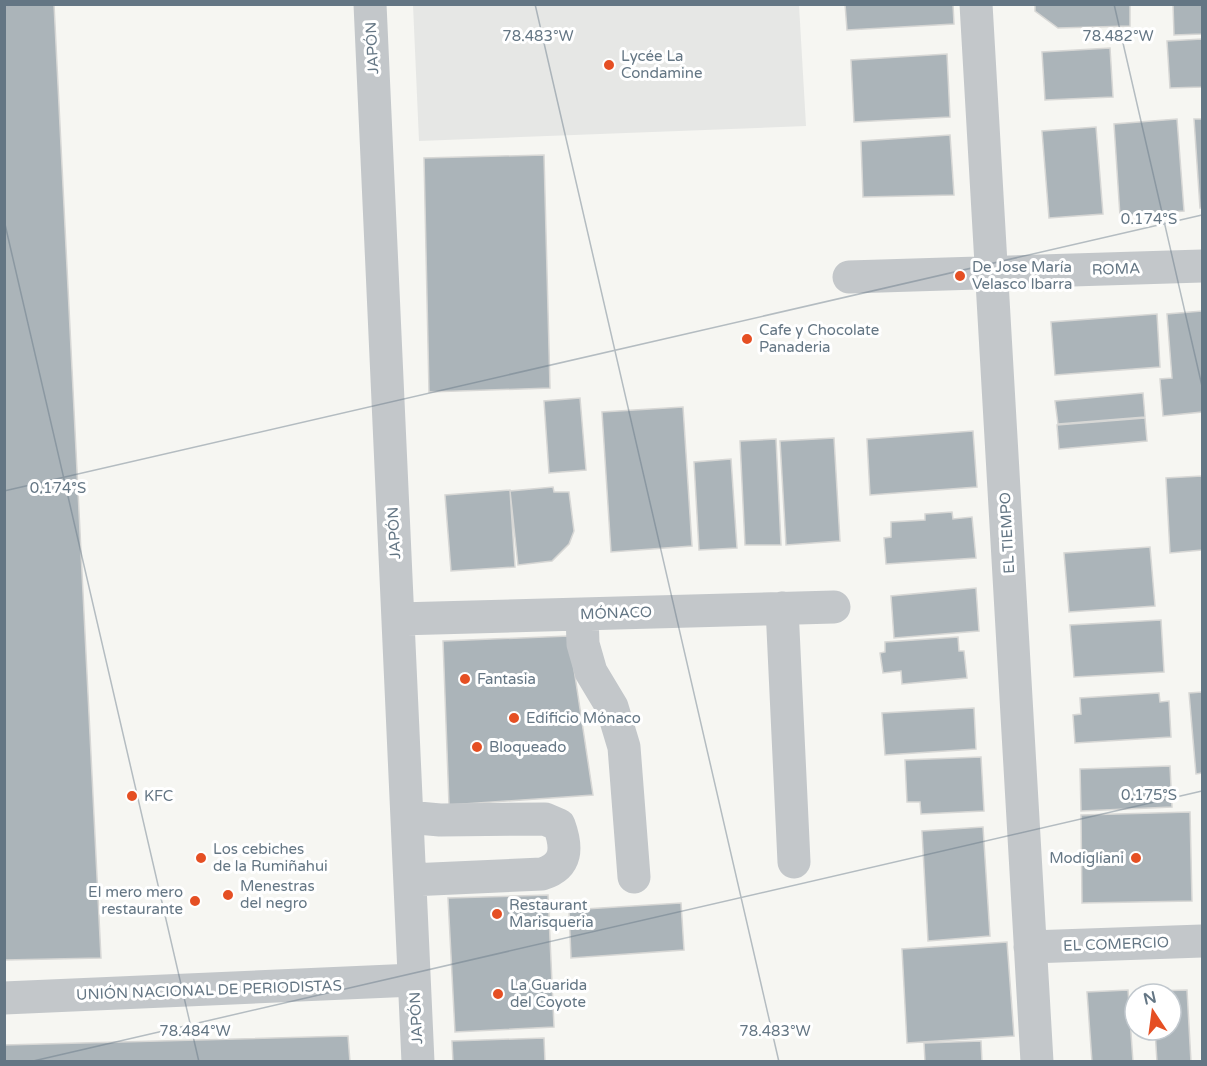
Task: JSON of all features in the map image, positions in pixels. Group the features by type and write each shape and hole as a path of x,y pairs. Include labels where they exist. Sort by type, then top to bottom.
{"street":[{"name":"JAPÓN","path":"370,4 418,1062"},
{"name":"EL TIEMPO","path":"976,4 1037,1062"},
{"name":"ROMA","path":"849,277 1203,266"},
{"name":"MÓNACO","path":"398,619 834,607"},
{"path":"782,608 794,862"},
{"path":"582,614 583,644 591,672 612,707 624,747 634,877"},
{"path":"407,817 440,820 545,819 559,825 564,838 564,854 559,864 542,874 410,880"},
{"name":"EL COMERCIO","path":"1030,947 1203,941"},
{"name":"UNIÓN NACIONAL DE PERIODISTAS","path":"4,998 414,980"}],"shaded area":[{"name":"Lycée La Condamine","path":"413,5 799,5 806,126 419,141"}],"building":[{"path":"4,4 54,4 101,958 4,960"},
{"path":"845,4 953,4 954,24 847,30"},
{"path":"1035,4 1130,4 1130,26 1058,28 1035,11"},
{"path":"1173,4 1202,4 1202,34 1174,35"},
{"path":"1202,39 1202,87 1170,88 1167,41"},
{"path":"1110,48 1113,97 1045,100 1042,52"},
{"path":"947,54 950,117 854,122 851,60"},
{"path":"1177,119 1184,211 1120,216 1114,124"},
{"path":"1194,119 1202,119 1202,208 1200,208"},
{"path":"1096,127 1103,214 1049,218 1042,131"},
{"path":"950,135 954,195 863,197 861,141"},
{"path":"544,155 550,388 429,392 424,158"},
{"path":"1202,311 1202,412 1163,416 1160,379 1172,378 1167,314"},
{"path":"1157,314 1160,367 1055,375 1051,322"},
{"path":"1143,393 1145,417 1058,424 1055,401"},
{"path":"580,398 586,470 549,473 544,401"},
{"path":"683,407 692,546 611,552 602,412"},
{"path":"1145,418 1147,441 1059,449 1057,425"},
{"path":"973,431 977,487 870,495 867,439"},
{"path":"834,438 840,541 786,545 780,441"},
{"path":"776,439 781,545 745,545 740,441"},
{"path":"731,459 737,548 699,550 694,462"},
{"path":"1202,476 1202,550 1170,553 1166,478"},
{"path":"553,487 554,492 569,492 574,531 569,544 552,561 518,565 510,491"},
{"path":"510,490 515,567 451,571 445,495"},
{"path":"952,512 953,519 972,517 976,558 886,564 884,538 891,537 891,522 925,520 925,514"},
{"path":"1150,547 1155,606 1069,612 1064,553"},
{"path":"976,588 979,631 894,638 891,596"},
{"path":"1161,620 1164,672 1074,677 1070,625"},
{"name":"Edificio Mónaco","path":"569,636 593,795 449,805 443,641"},
{"path":"958,637 959,651 964,651 967,678 902,684 901,671 883,673 880,653 885,652 885,642"},
{"path":"1202,692 1202,773 1196,774 1189,693"},
{"path":"1159,693 1160,702 1169,701 1171,737 1075,743 1073,715 1081,714 1080,698"},
{"path":"974,708 976,749 885,755 882,713"},
{"path":"981,757 984,811 921,814 920,802 907,802 905,760"},
{"path":"1170,766 1172,807 1081,811 1080,769"},
{"name":"Modigliani","path":"1190,812 1192,901 1082,903 1081,815"},
{"path":"983,827 990,936 928,941 922,831"},
{"path":"548,895 554,1027 455,1032 448,898"},
{"path":"681,903 684,950 571,958 569,910"},
{"path":"1007,942 1014,1036 907,1043 902,949"},
{"path":"1123,990 1123,1042 1132,1042 1133,1062 1092,1062 1087,992"},
{"path":"1183,990 1187,990 1191,1062 1157,1062 1156,1042 1183,1042"},
{"path":"348,1036 350,1062 4,1062 4,1045"},
{"path":"544,1038 545,1062 453,1062 452,1041"},
{"path":"981,1041 982,1062 925,1062 924,1043"}],"place":[{"name":"Lycée La Condamine","path":"609,65"},
{"name":"De Jose María Velasco Ibarra","path":"960,276"},
{"name":"Cafe y Chocolate Panaderia","path":"747,339"},
{"name":"Fantasia","path":"465,679"},
{"name":"Edificio Mónaco","path":"514,718"},
{"name":"Bloqueado","path":"477,747"},
{"name":"KFC","path":"132,796"},
{"name":"Los cebiches de la Rumiñahui","path":"201,858"},
{"name":"Modigliani","path":"1136,858"},
{"name":"Menestras del negro","path":"228,895"},
{"name":"El mero mero restaurante","path":"195,901"},
{"name":"Restaurant Marisqueria","path":"497,914"},
{"name":"La Guarida del Coyote","path":"498,994"}]}
